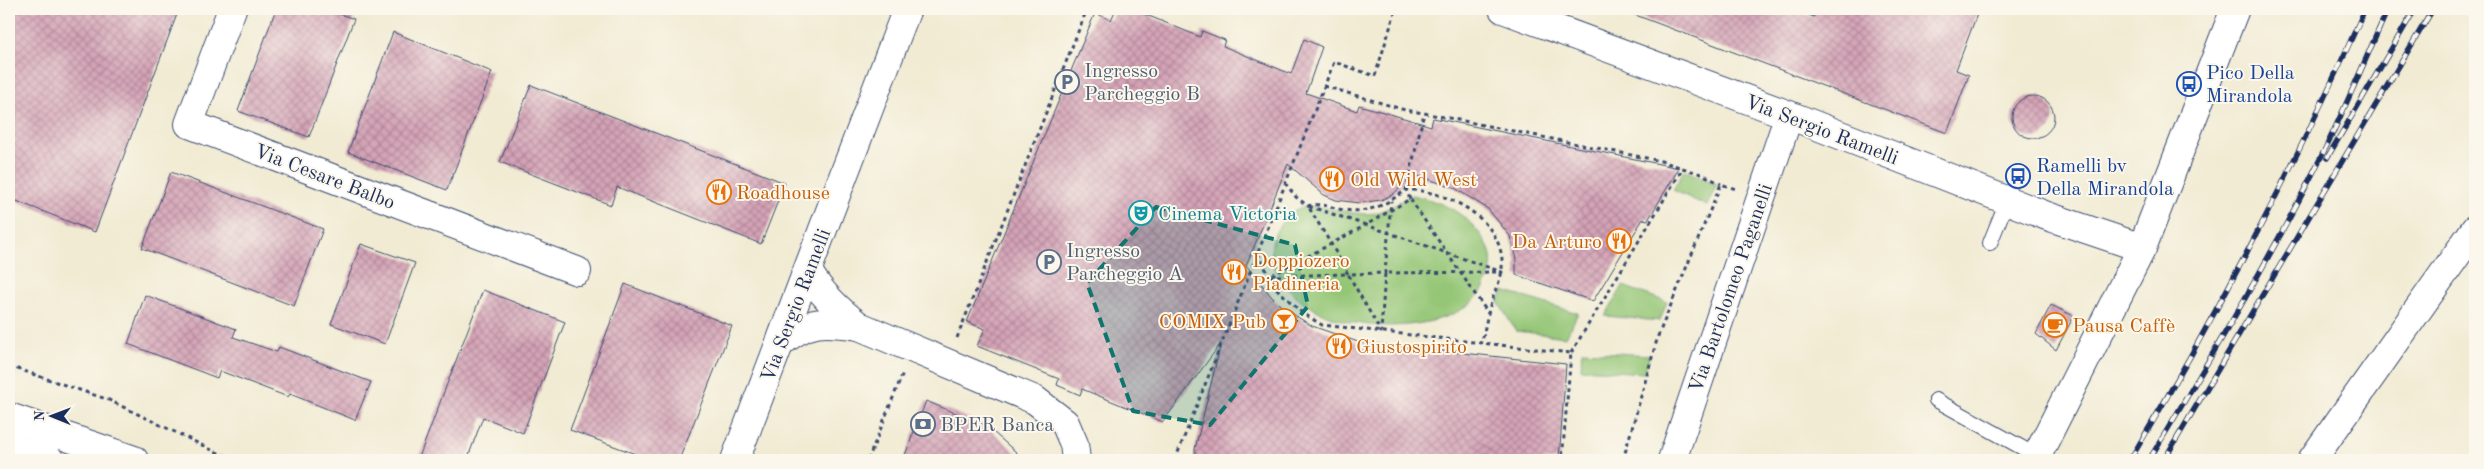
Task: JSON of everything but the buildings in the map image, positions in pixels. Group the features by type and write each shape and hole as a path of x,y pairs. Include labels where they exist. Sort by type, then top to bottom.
{"street":[{"name":"Via Cesare Balbo","path":"232,9 189,124 576,271"},
{"name":"Via Sergio Ramelli","path":"735,460 907,9"},
{"name":"Via Sergio Ramelli","path":"1503,9 1789,115 2007,200 2142,248"},
{"path":"2036,458 2142,248 2235,9"},
{"name":"Via Bartolomeo Paganelli","path":"1672,460 1789,115"},
{"path":"2312,460 2475,229"},
{"path":"808,271 815,285 846,316 859,326"},
{"path":"780,342 803,326 832,322 859,326 1035,400 1065,423 1074,444 1076,460"},
{"path":"9,416 134,460"},
{"path":"9,446 50,460"}],"lane":[{"path":"1990,243 2007,200"},
{"path":"1936,400 2036,458"}],"path":[{"path":"956,341 1087,9"},
{"path":"1175,460 1334,62 1375,76 1396,9"},
{"path":"1324,86 1405,110 1661,161 1761,197"},
{"path":"1424,113 1406,190 1410,199 1488,313"},
{"path":"1562,460 1571,353 1683,168"},
{"path":"1285,183 1296,197 1308,206 1502,272"},
{"path":"1623,460 1658,336 1721,184"},
{"path":"1308,206 1317,203 1361,211 1379,208 1406,190 1419,190 1445,198 1467,208 1487,224 1502,246 1502,272 1488,313 1482,342"},
{"path":"1270,276 1391,212 1410,199"},
{"path":"1381,332 1390,234 1391,201"},
{"path":"1308,206 1381,332"},
{"path":"1258,252 1274,286 1300,312 1322,325 1571,353"},
{"path":"1270,276 1502,272"},
{"path":"868,460 914,348"},
{"path":"9,366 109,400 216,452 239,460"}],"highlighted area":[{"path":"1156,207 1295,245 1308,306 1210,425 1133,411 1087,283"}],"green space":[{"path":"1684,170 1717,184 1707,206 1673,190"},
{"path":"1412,195 1437,202 1458,213 1475,228 1489,249 1491,268 1485,286 1473,301 1457,312 1437,320 1391,326 1368,325 1347,321 1329,316 1298,298 1277,271 1272,256 1273,241 1280,226 1294,211 1301,208 1318,207 1368,214 1385,209"},
{"path":"1623,286 1667,302 1660,321 1605,316"},
{"path":"1503,291 1578,313 1566,337 1516,331 1498,302"},
{"path":"1582,351 1650,355 1644,373 1581,369"}],"railway":[{"path":"2130,460 2194,350 2254,238 2339,67 2365,9"},
{"path":"2149,460 2285,227 2334,130 2388,9"},
{"path":"2327,158 2415,9"},
{"path":"2164,460 2433,9"}],"place":[{"name":"Ingresso Parcheggio B","path":"1067,82"},
{"name":"Pico Della Mirandola","path":"2189,84"},
{"name":"Ramelli bv Della Mirandola","path":"2018,176"},
{"name":"Old Wild West","path":"1332,179"},
{"name":"Roadhouse","path":"719,192"},
{"name":"Cinema Victoria","path":"1141,213"},
{"name":"Da Arturo","path":"1619,241"},
{"name":"Ingresso Parcheggio A","path":"1049,262"},
{"name":"Doppiozero Piadineria","path":"1234,272"},
{"name":"COMIX Pub","path":"1284,321"},
{"name":"Pausa Caffè","path":"2055,325"},
{"name":"Giustospirito","path":"1339,346"},
{"name":"BPER Banca","path":"923,424"}]}
